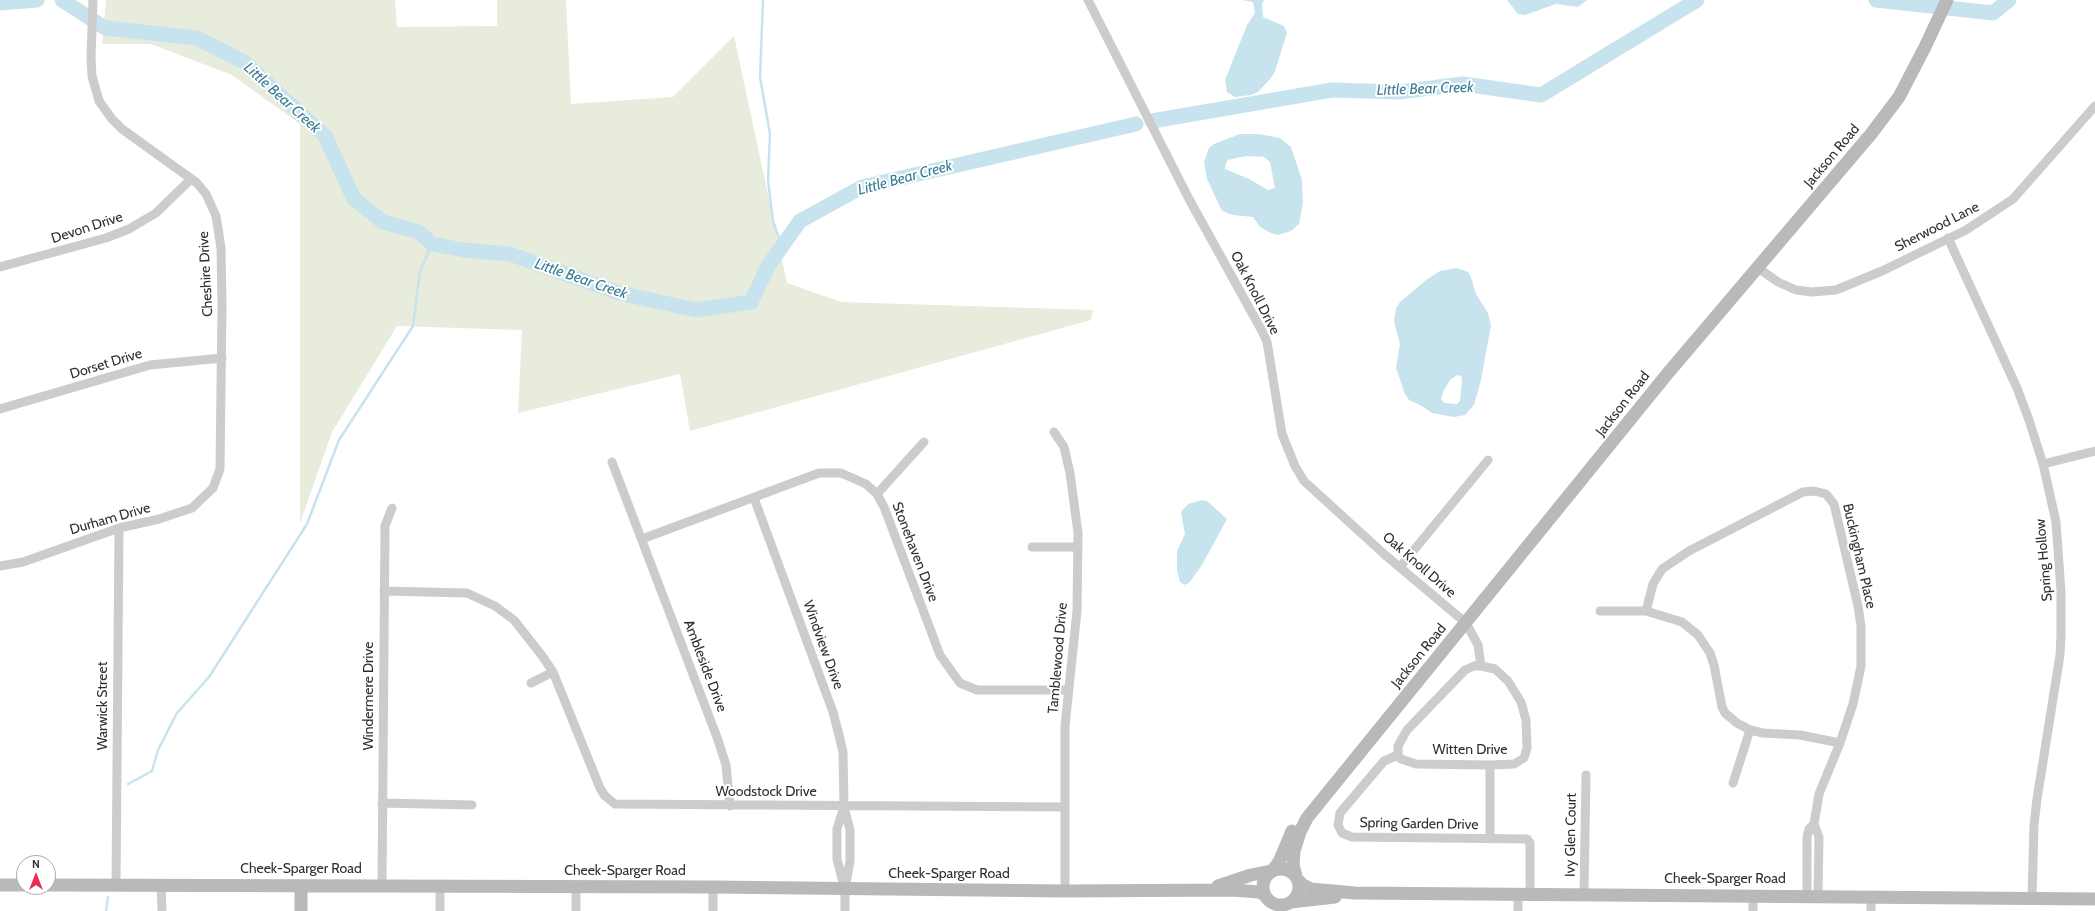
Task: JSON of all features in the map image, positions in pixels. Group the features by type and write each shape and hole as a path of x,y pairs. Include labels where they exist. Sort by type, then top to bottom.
{"main road":[{"name":"Jackson Road","path":"1297,877 1293,865 1294,851 1300,832 1307,818 1668,373 1871,134 1899,97 1947,0"},
{"name":"Jackson Road","path":"1272,871 1283,854 1294,828 1307,818"},
{"path":"1265,896 1279,905 1291,907 1298,894 1299,884 1297,877 1284,869 1272,871 1264,880 1263,885 1265,896 1272,911"},
{"name":"Cheek-Sparger Road","path":"1203,891 1251,875 1272,871"},
{"name":"Cheek-Sparger Road","path":"1297,877 1310,889 1355,893 2032,898 2077,905 2095,899"},
{"path":"0,885 16,885"},
{"name":"Cheek-Sparger Road","path":"56,885 382,885 713,887 845,890 1248,891 1259,892 1265,896"},
{"path":"301,886 301,911"},
{"name":"Cheek-Sparger Road","path":"1291,907 1300,906 1312,901 1355,893"}],"street":[{"name":"Cheshire Drive","path":"93,0 92,76 99,101 112,119 134,139 197,183 212,206 219,231 221,248 222,442 220,469 217,480"},
{"name":"Oak Knoll Drive","path":"1092,1 1189,199 1267,342 1282,434 1295,466 1304,481 1400,567 1466,623"},
{"name":"Sherwood Lane","path":"1758,268 1778,282 1796,290 1822,292 1836,290 1855,283 1984,219 2013,199 2095,106"},
{"name":"Devon Drive","path":"0,267 106,238 129,229 156,213 191,179"},
{"name":"Spring Hollow","path":"1948,238 2017,388 2043,464 2056,522 2062,614 2060,655 2037,799 2032,898"},
{"name":"Dorset Drive","path":"0,409 150,365 222,358"},
{"name":"Tamblewood Drive","path":"1054,432 1064,447 1070,473 1075,507 1078,547 1077,611 1065,726 1064,891"},
{"path":"877,494 924,442"},
{"path":"2043,464 2095,451"},
{"path":"1400,567 1488,460"},
{"name":"Ambleside Drive","path":"612,462 718,740 726,765 730,806"},
{"name":"Stonehaven Drive","path":"642,539 819,473 833,472 859,479 877,494 884,507 940,655 960,683 977,690 1068,690"},
{"name":"Durham Drive","path":"0,566 23,562 119,528 159,519 192,508 213,488 217,480"},
{"name":"Buckingham Place","path":"1646,611 1653,584 1667,565 1689,551 1803,492 1814,491 1826,494 1834,504 1858,606 1861,633 1861,666 1853,704 1840,743 1819,794 1814,824 1809,829 1807,836 1812,896"},
{"name":"Windview Drive","path":"754,498 836,724 843,752 844,807 850,830 850,861 845,890"},
{"name":"Windermere Drive","path":"382,885 385,526 392,508"},
{"name":"Warwick Street","path":"116,885 119,528"},
{"path":"1032,547 1078,547"},
{"name":"Woodstock Drive","path":"384,591 454,592 467,594 482,599 514,620 553,672 600,788 605,796 615,804 844,807 1064,807"},
{"path":"1600,611 1646,611 1682,622 1698,635 1710,653 1716,672 1720,699 1725,712 1737,723 1750,730 1763,733 1800,735 1840,743"},
{"path":"1398,755 1400,740 1406,730 1465,670 1481,666 1478,645 1466,623"},
{"name":"Witten Drive","path":"1398,755 1404,761 1416,764 1514,764 1524,758 1528,748 1526,720 1521,702 1508,681 1495,670 1481,666"},
{"path":"531,682 553,672"},
{"path":"1733,783 1750,730"},
{"name":"Spring Garden Drive","path":"1398,755 1384,761 1340,813 1338,825 1342,832 1352,837 1490,838 1529,841 1524,894"},
{"path":"1490,765 1490,838"},
{"name":"Ivy Glen Court","path":"1584,894 1586,775"},
{"path":"382,803 472,805"},
{"name":"Windview Drive","path":"844,807 837,829 837,859 845,890"},
{"path":"161,885 162,911"},
{"path":"440,886 440,911"},
{"path":"576,887 576,911"},
{"path":"713,887 713,911"},
{"path":"845,890 845,911"},
{"path":"1518,911 1524,894"},
{"path":"1753,895 1753,911"},
{"path":"1871,896 1871,911"}],"green space":[{"path":"106,0 395,0 397,27 497,26 497,0 566,0 571,104 673,97 734,36 787,283 841,302 1093,310 1091,320 690,431 680,374 518,413 522,330 397,326 332,432 300,523 300,124 232,75 151,44 102,44"}],"water":[{"path":"1242,0 1264,0 1262,4 1263,17 1284,26 1287,33 1275,71 1271,78 1258,92 1251,95 1235,97 1227,92 1225,80 1247,25 1255,13 1253,2"},
{"path":"1507,0 1587,0 1578,7 1556,4 1525,15 1518,14"},
{"path":"1240,134 1259,134 1280,138 1291,147 1302,180 1303,203 1299,224 1291,231 1278,235 1260,227 1253,217 1233,215 1222,211 1207,179 1204,162 1209,148 1214,144","holes":["1246,156 1264,157 1270,162 1275,188 1268,190 1249,179 1225,169 1228,160"]},
{"path":"1457,268 1468,272 1476,294 1488,313 1491,325 1481,380 1474,405 1465,415 1454,417 1432,413 1409,400 1405,394 1396,368 1400,344 1394,322 1396,308 1400,302 1426,280 1440,271","holes":["1457,375 1461,376 1460,401 1457,404 1444,403 1441,399 1450,380"]},
{"path":"1202,500 1207,501 1227,519 1202,565 1189,583 1184,585 1180,582 1177,570 1177,551 1185,534 1181,512 1188,504"}],"waterway":[{"name":"Little Bear Creek","path":"0,3 37,0"},
{"name":"Little Bear Creek","path":"62,0 105,28 197,38 244,62 325,136 354,199 383,222 419,232 432,244 463,250 510,254 619,293 696,310 751,302 768,266 800,221 862,187 1136,124"},
{"path":"763,0 760,77 770,134 768,180 773,221 782,247"},
{"name":"Little Bear Creek","path":"1152,121 1332,90 1399,92 1463,84 1541,95 1697,0"},
{"name":"Little Bear Creek","path":"1876,0 1993,13 2009,0"},
{"path":"128,784 152,771 158,750 177,713 209,677 307,524 339,440 413,326 420,271 432,244"},
{"path":"106,911 108,897"}]}
